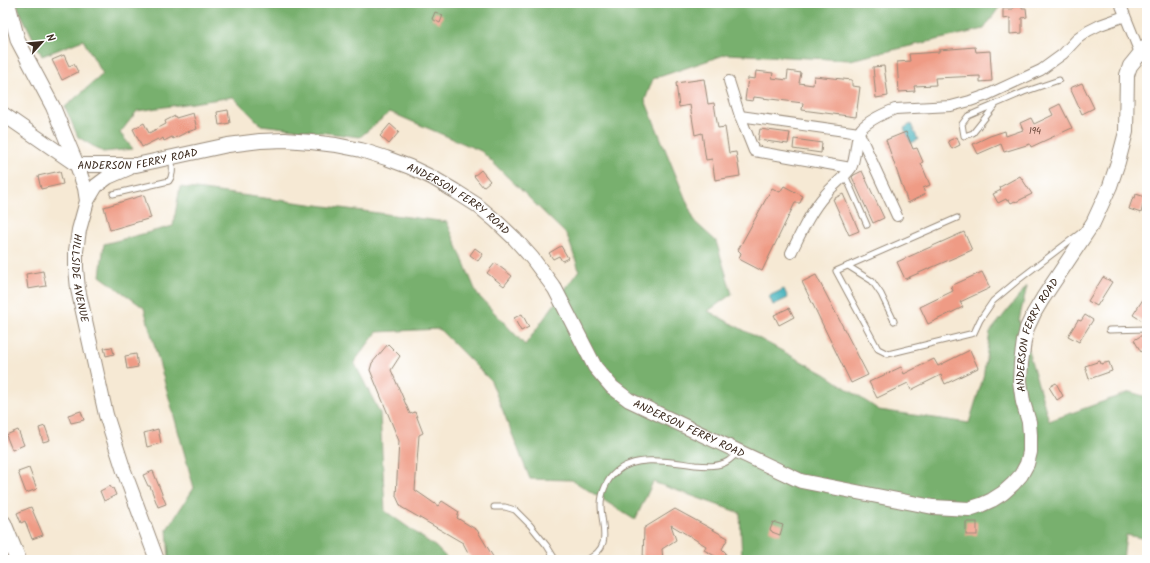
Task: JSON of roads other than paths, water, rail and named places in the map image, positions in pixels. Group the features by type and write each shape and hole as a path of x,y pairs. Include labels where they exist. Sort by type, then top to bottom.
{"main road":[{"path":"3,523 18,560"}],"street":[{"name":"HILLSIDE AVENUE","path":"8,3 18,41 53,107 85,188 87,201 79,230 76,251 78,289 106,415 124,471 157,560"},
{"path":"1120,3 1145,52"},
{"path":"791,253 814,208 825,194 848,171 856,149 859,133 867,124 895,109 951,106 970,101 1041,70 1063,54 1077,39 1088,31 1100,24 1126,16"},
{"name":"ANDERSON FERRY ROAD","path":"3,114 77,165 136,165 228,145 285,140 336,145 368,152 410,167 433,178 482,209 515,239 532,258 555,289 595,367 612,387 629,400 801,481 933,507 969,509 992,500 1003,493 1013,484 1027,464 1030,452 1029,422 1023,402 1020,381 1024,341 1034,313 1093,223 1110,186 1126,132 1127,74 1130,66 1145,52"},
{"path":"729,81 740,116 754,151 848,171"},
{"path":"740,116 859,133"},
{"path":"41,140 53,133 60,124"},
{"path":"859,133 897,216"},
{"path":"87,201 96,186 108,177 136,165"}],"lane":[{"path":"1020,80 1024,92"},
{"path":"997,104 973,133 964,136 962,124 968,116 1024,92 1059,80"},
{"path":"113,194 169,181 172,178 173,172 172,157"},
{"path":"848,171 867,225"},
{"path":"957,218 836,272 878,349 888,354 974,332 993,301 1093,223"},
{"path":"848,266 872,281 881,294 894,321"},
{"path":"1109,330 1147,329"},
{"path":"586,560 597,553 603,545 605,533 601,503 609,480 616,471 625,466 648,460 708,466 719,465 728,462 738,452"},
{"path":"494,507 505,507 515,510 530,525 547,546 555,559 558,560"}],"water":[{"path":"911,124 918,140 911,143 904,128"},
{"path":"784,289 788,298 773,305 769,296"}]}
